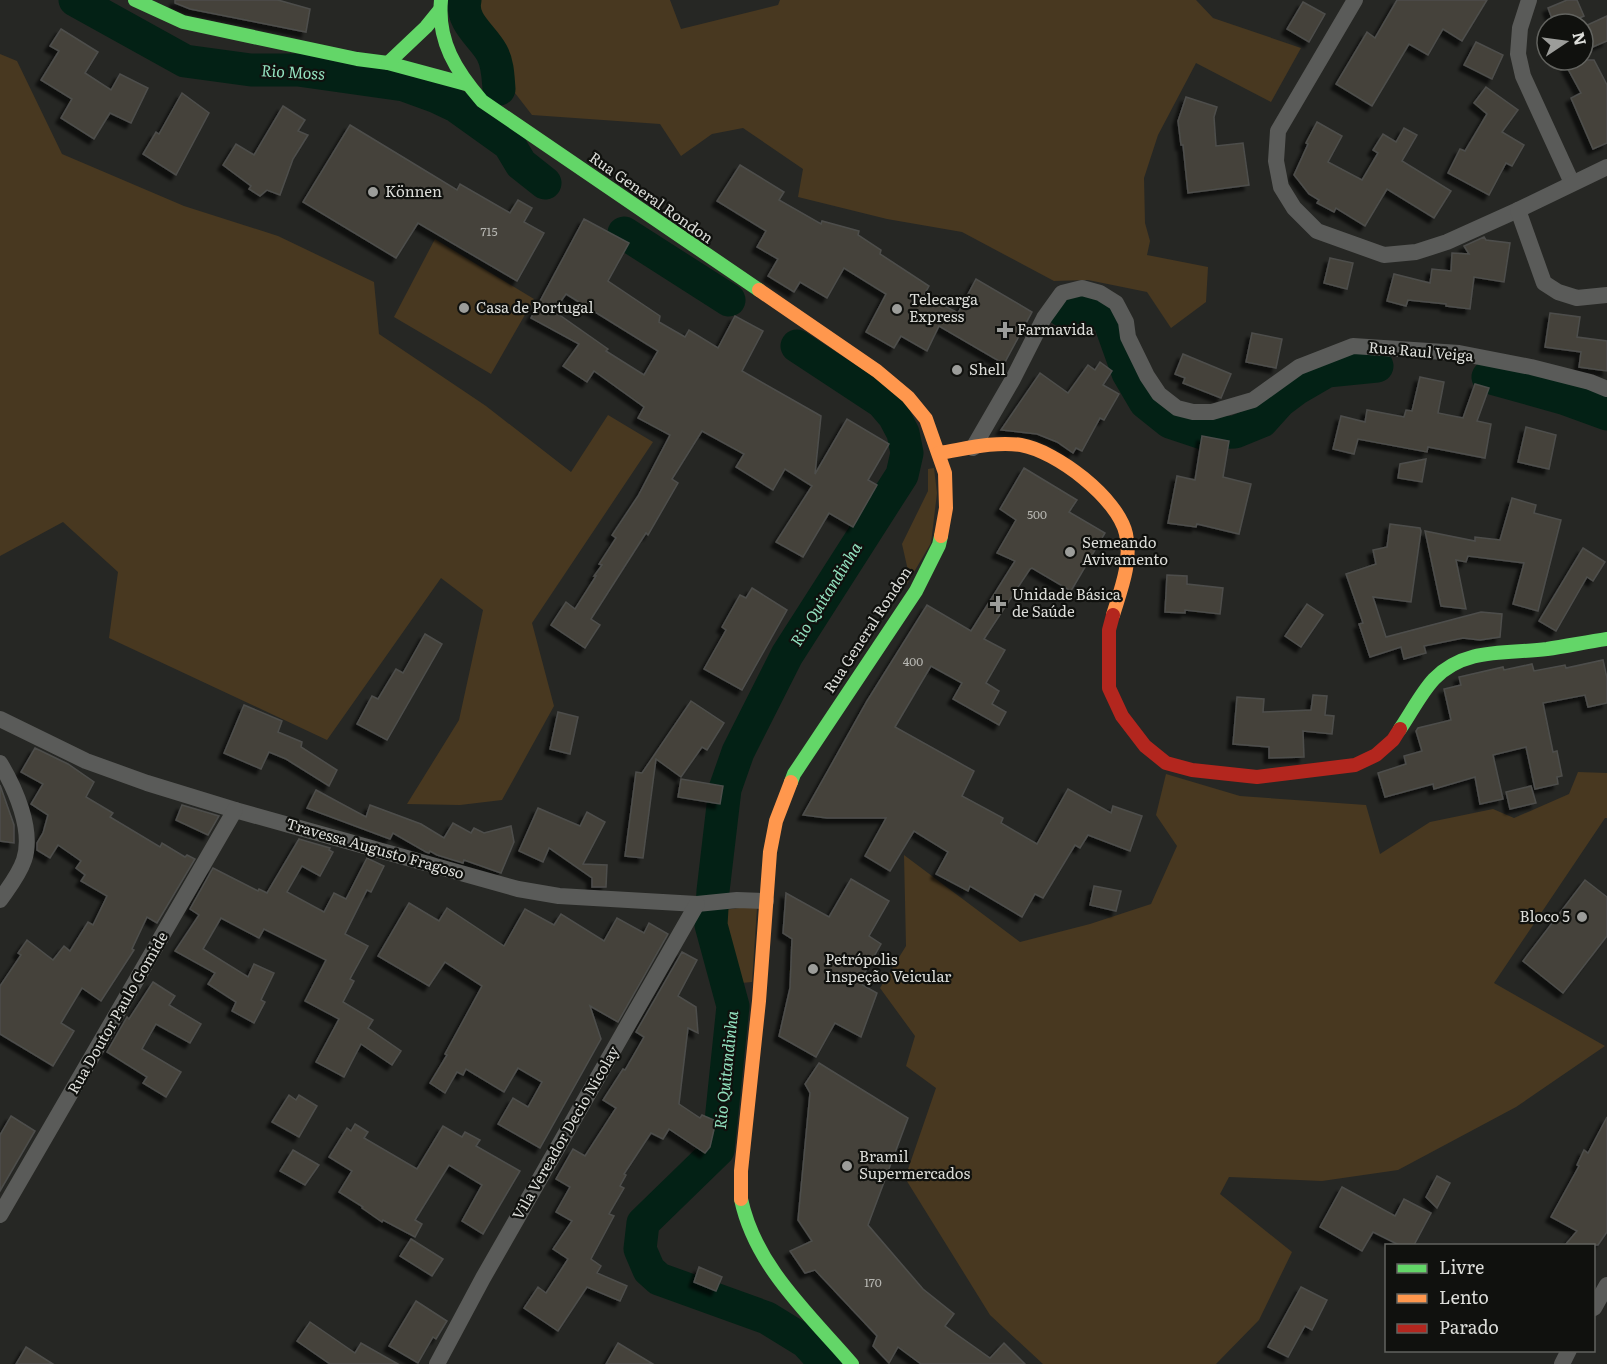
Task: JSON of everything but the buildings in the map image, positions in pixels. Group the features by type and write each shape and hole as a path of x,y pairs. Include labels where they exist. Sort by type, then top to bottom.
{"main road":[{"path":"135,0 183,22 357,59 388,63 466,84"},
{"path":"388,63 426,27 440,6"},
{"name":"Rua General Rondon","path":"440,6 444,40 451,63 482,101 877,371 908,397 926,418 939,453 945,473 946,508 939,544 916,591 794,774 776,821 770,852 759,1001 741,1171 741,1200 755,1244 772,1272 852,1364"},
{"path":"939,453 998,444 1022,445 1049,454 1072,469 1106,500 1126,533 1128,554 1126,573 1109,630 1109,688 1122,716 1145,746 1166,763 1192,770 1257,777 1355,765 1376,755 1393,740 1433,680 1448,667 1470,656 1607,639"}],"street":[{"path":"1355,0 1278,131 1276,161 1281,187 1294,208 1317,231 1384,255 1416,252 1447,242 1607,167"},
{"path":"1529,0 1520,28 1518,54 1523,76 1572,183"},
{"path":"1518,210 1544,283 1558,292 1577,298 1607,295"},
{"name":"Rua Raul Veiga","path":"973,448 1013,379 1044,318 1062,293 1082,288 1100,293 1116,303 1126,322 1128,337 1147,376 1159,394 1177,408 1193,412 1212,412 1253,400 1299,367 1353,346 1459,354 1531,367 1590,382 1607,389"},
{"name":"Travessa Augusto Fragoso","path":"0,719 86,761 147,783 518,889 559,896 697,904 737,900 766,901"},
{"path":"0,763 22,811 26,833 25,857 17,876 0,900"},
{"name":"Rua Doutor Paulo Gomide","path":"0,1215 235,810"},
{"name":"Vila Vereador Decio Nicolay","path":"437,1364 483,1278 697,904"},
{"path":"1595,1305 1607,1285"}],"shaded area":[{"path":"479,0 670,0 681,29 778,5 780,0 1196,0 1213,18 1301,48 1271,102 1196,63 1158,135 1144,178 1145,223 1150,241 1147,255 1208,267 1206,302 1171,328 1147,292 1088,280 1054,281 962,232 887,219 798,197 803,169 743,128 712,134 681,156 660,124 532,115 488,58"},
{"path":"0,54 17,61 62,154 184,206 278,236 374,282 379,334 486,406 571,472 608,415 653,442 532,623 554,706 502,800 460,805 407,804 459,720 483,610 441,578 327,740 109,638 118,572 63,522 0,556"},
{"name":"Casa de Portugal","path":"435,239 534,299 491,374 394,317"},
{"path":"934,468 937,493 931,543 907,584 897,578 909,575 902,544 928,491 928,469"},
{"path":"1578,772 1607,773 1607,818 1494,983 1605,1046 1516,1107 1398,1170 1322,1181 1229,1177 1220,1194 1292,1252 1259,1320 1216,1364 1043,1364 990,1315 905,1178 936,1088 906,1066 915,1036 880,988 906,946 904,855 1020,942 1090,924 1151,904 1177,846 1156,815 1166,774 1240,796 1366,805 1380,854 1430,822 1493,809 1514,818 1569,794"},
{"path":"757,908 752,982 741,983 724,929 724,910"}],"waterway":[{"name":"Rio Moss","path":"75,0 185,61 251,70 298,70 404,85 437,97 456,106 509,144 521,164 545,183"},
{"name":"Rio Quitandinha","path":"465,0 464,8 469,22 494,57 499,89"},
{"name":"Rio Quitandinha","path":"624,233 729,300"},
{"path":"1062,310 1081,307 1097,310 1109,320 1128,373 1145,402 1170,422 1203,433 1235,432 1262,421 1280,401 1327,371 1377,366"},
{"name":"Rio Quitandinha","path":"797,346 882,402 894,416 903,433 907,453 902,475 787,655 738,752 725,789 711,925 733,1006 718,1150 643,1223 640,1249 649,1270 659,1279 767,1318 806,1342 826,1364"},
{"path":"1488,377 1563,398 1607,414"}],"traffic: fast":[{"path":"135,0 183,22 357,59 388,63 466,84"},
{"path":"441,0 442,29 450,55 482,101 759,290"},
{"path":"388,63 426,27 439,11"},
{"path":"791,782 794,774 916,591 939,545 941,536"},
{"path":"1400,729 1434,679 1459,662 1487,654 1547,649 1607,639"},
{"path":"741,1199 758,1246 771,1267 786,1288 852,1364"}],"traffic: slow":[{"path":"759,290 877,371 908,397 926,419 945,473 946,508 941,536"},
{"path":"939,453 990,445 1021,445 1051,456 1084,478 1111,506 1121,520 1126,534 1128,555 1125,575 1113,615"},
{"path":"741,1199 741,1171 759,1001 770,852 776,821 791,782"}],"traffic: jam":[{"path":"1113,615 1109,630 1109,688 1122,716 1145,746 1166,763 1192,770 1257,777 1355,765 1376,755 1393,740 1400,729"}],"place":[{"name":"Können","path":"373,192"},
{"name":"Casa de Portugal","path":"464,308"},
{"name":"Telecarga Express","path":"897,309"},
{"name":"Farmavida","path":"1005,330"},
{"name":"Shell","path":"957,370"},
{"name":"Semeando Avivamento","path":"1070,552"},
{"name":"Unidade Básica de Saúde","path":"998,604"},
{"name":"Bloco 5","path":"1582,917"},
{"name":"Petrópolis Inspeção Veicular","path":"813,969"},
{"name":"Bramil Supermercados","path":"847,1166"}]}
